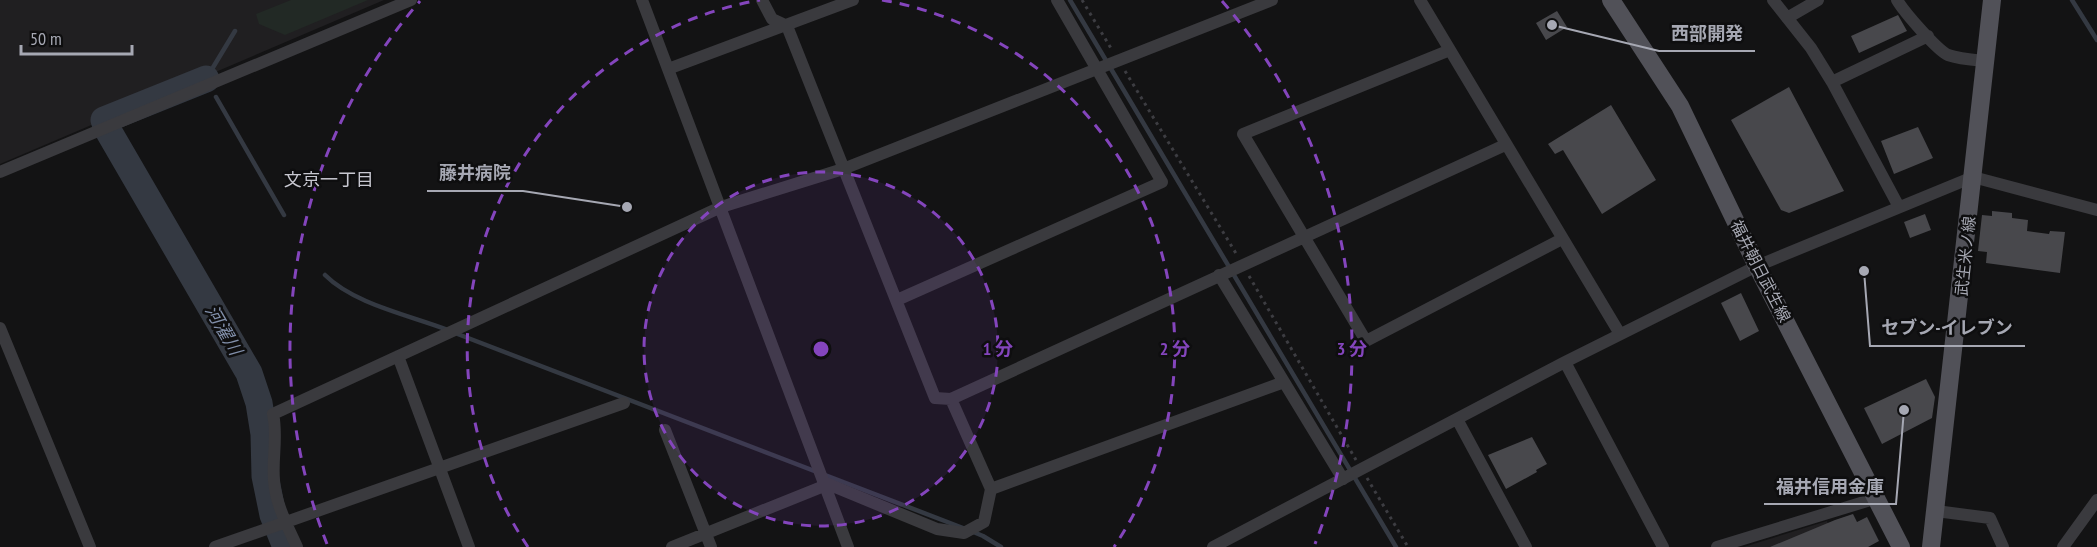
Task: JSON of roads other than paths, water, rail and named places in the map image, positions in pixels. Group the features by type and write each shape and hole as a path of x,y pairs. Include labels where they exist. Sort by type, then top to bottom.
{"main road":[{"name":"福井朝日武生線","path":"1611,0 1680,106 1757,266 1901,547"},
{"name":"武生米ノ線","path":"1931,547 1992,0"}],"street":[{"path":"0,172 411,0"},
{"path":"642,0 848,547"},
{"path":"762,0 772,19 787,26 934,398 951,399 1505,145"},
{"path":"668,69 854,0"},
{"path":"897,300 1162,182 1057,0"},
{"path":"297,547 286,522 274,483 275,424 273,414 721,207 843,169 1272,0"},
{"path":"1420,0 1620,334"},
{"path":"1773,0 1811,48 1832,82 1899,207"},
{"path":"1787,18 1804,4 1818,0"},
{"path":"1897,0 1928,36 1949,55 1985,62"},
{"path":"1832,82 1928,36"},
{"path":"1450,50 1243,134 1366,341 1563,239"},
{"path":"1213,547 1565,362 1757,266 1973,177 2097,210"},
{"path":"1219,275 1343,479"},
{"path":"0,328 4,349 90,547"},
{"path":"398,356 469,547"},
{"path":"1565,362 1663,547"},
{"path":"991,489 1284,382"},
{"path":"672,547 824,484 937,529 964,533 984,522 991,489 951,399"},
{"path":"215,547 624,403"},
{"path":"1457,419 1526,547"},
{"path":"665,430 711,547"},
{"path":"1717,547 1877,498"},
{"path":"2063,547 2097,500"},
{"path":"1936,511 1990,518 2003,547"}],"waterway":[{"path":"1070,0 1396,547"},
{"path":"2072,0 2097,40"},
{"path":"206,79 235,31"},
{"name":"河濯川","path":"105,123 104,120 206,79"},
{"path":"216,97 284,215"},
{"name":"河濯川","path":"109,132 249,373 259,403 264,434 265,476 273,515 286,547"},
{"path":"325,275 351,294 366,301 448,330"},
{"path":"455,333 963,528"},
{"path":"971,531 1001,547"}],"place":[{"name":"西部開発","path":"1552,25"},
{"name":"藤井病院","path":"627,207"},
{"name":"セブン-イレブン","path":"1864,271"},
{"name":"福井信用金庫","path":"1904,410"}],"district":[{"name":"文京一丁目","path":"329,179"}]}
